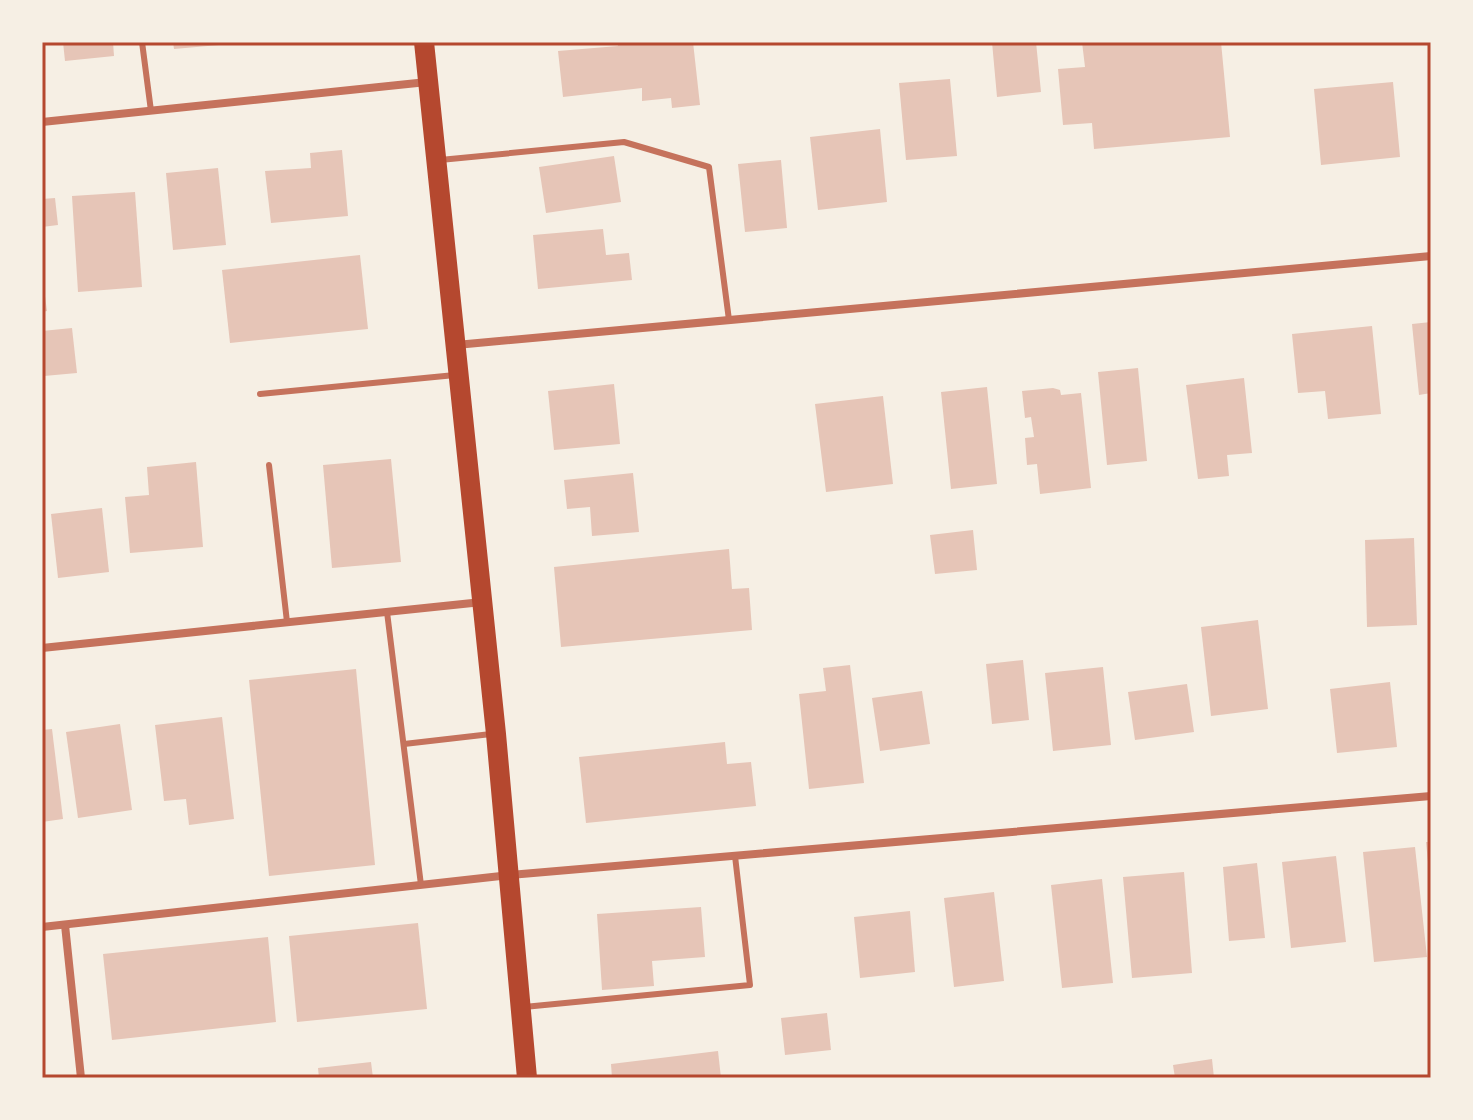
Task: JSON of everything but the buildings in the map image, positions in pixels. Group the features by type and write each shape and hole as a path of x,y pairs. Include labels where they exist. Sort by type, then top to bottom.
{"main road":[{"path":"424,42 483,602 527,1078"}],"street":[{"path":"42,122 428,82"},
{"path":"456,345 1431,256"},
{"path":"42,648 483,602"},
{"path":"42,927 510,875 1431,796"},
{"path":"65,925 81,1078"}],"lane":[{"path":"142,42 151,111"},
{"path":"436,160 624,142 709,167 729,320"},
{"path":"260,394 459,374"},
{"path":"269,465 287,622"},
{"path":"387,612 421,885"},
{"path":"404,744 496,734"},
{"path":"521,1008 750,985 735,856"}]}
